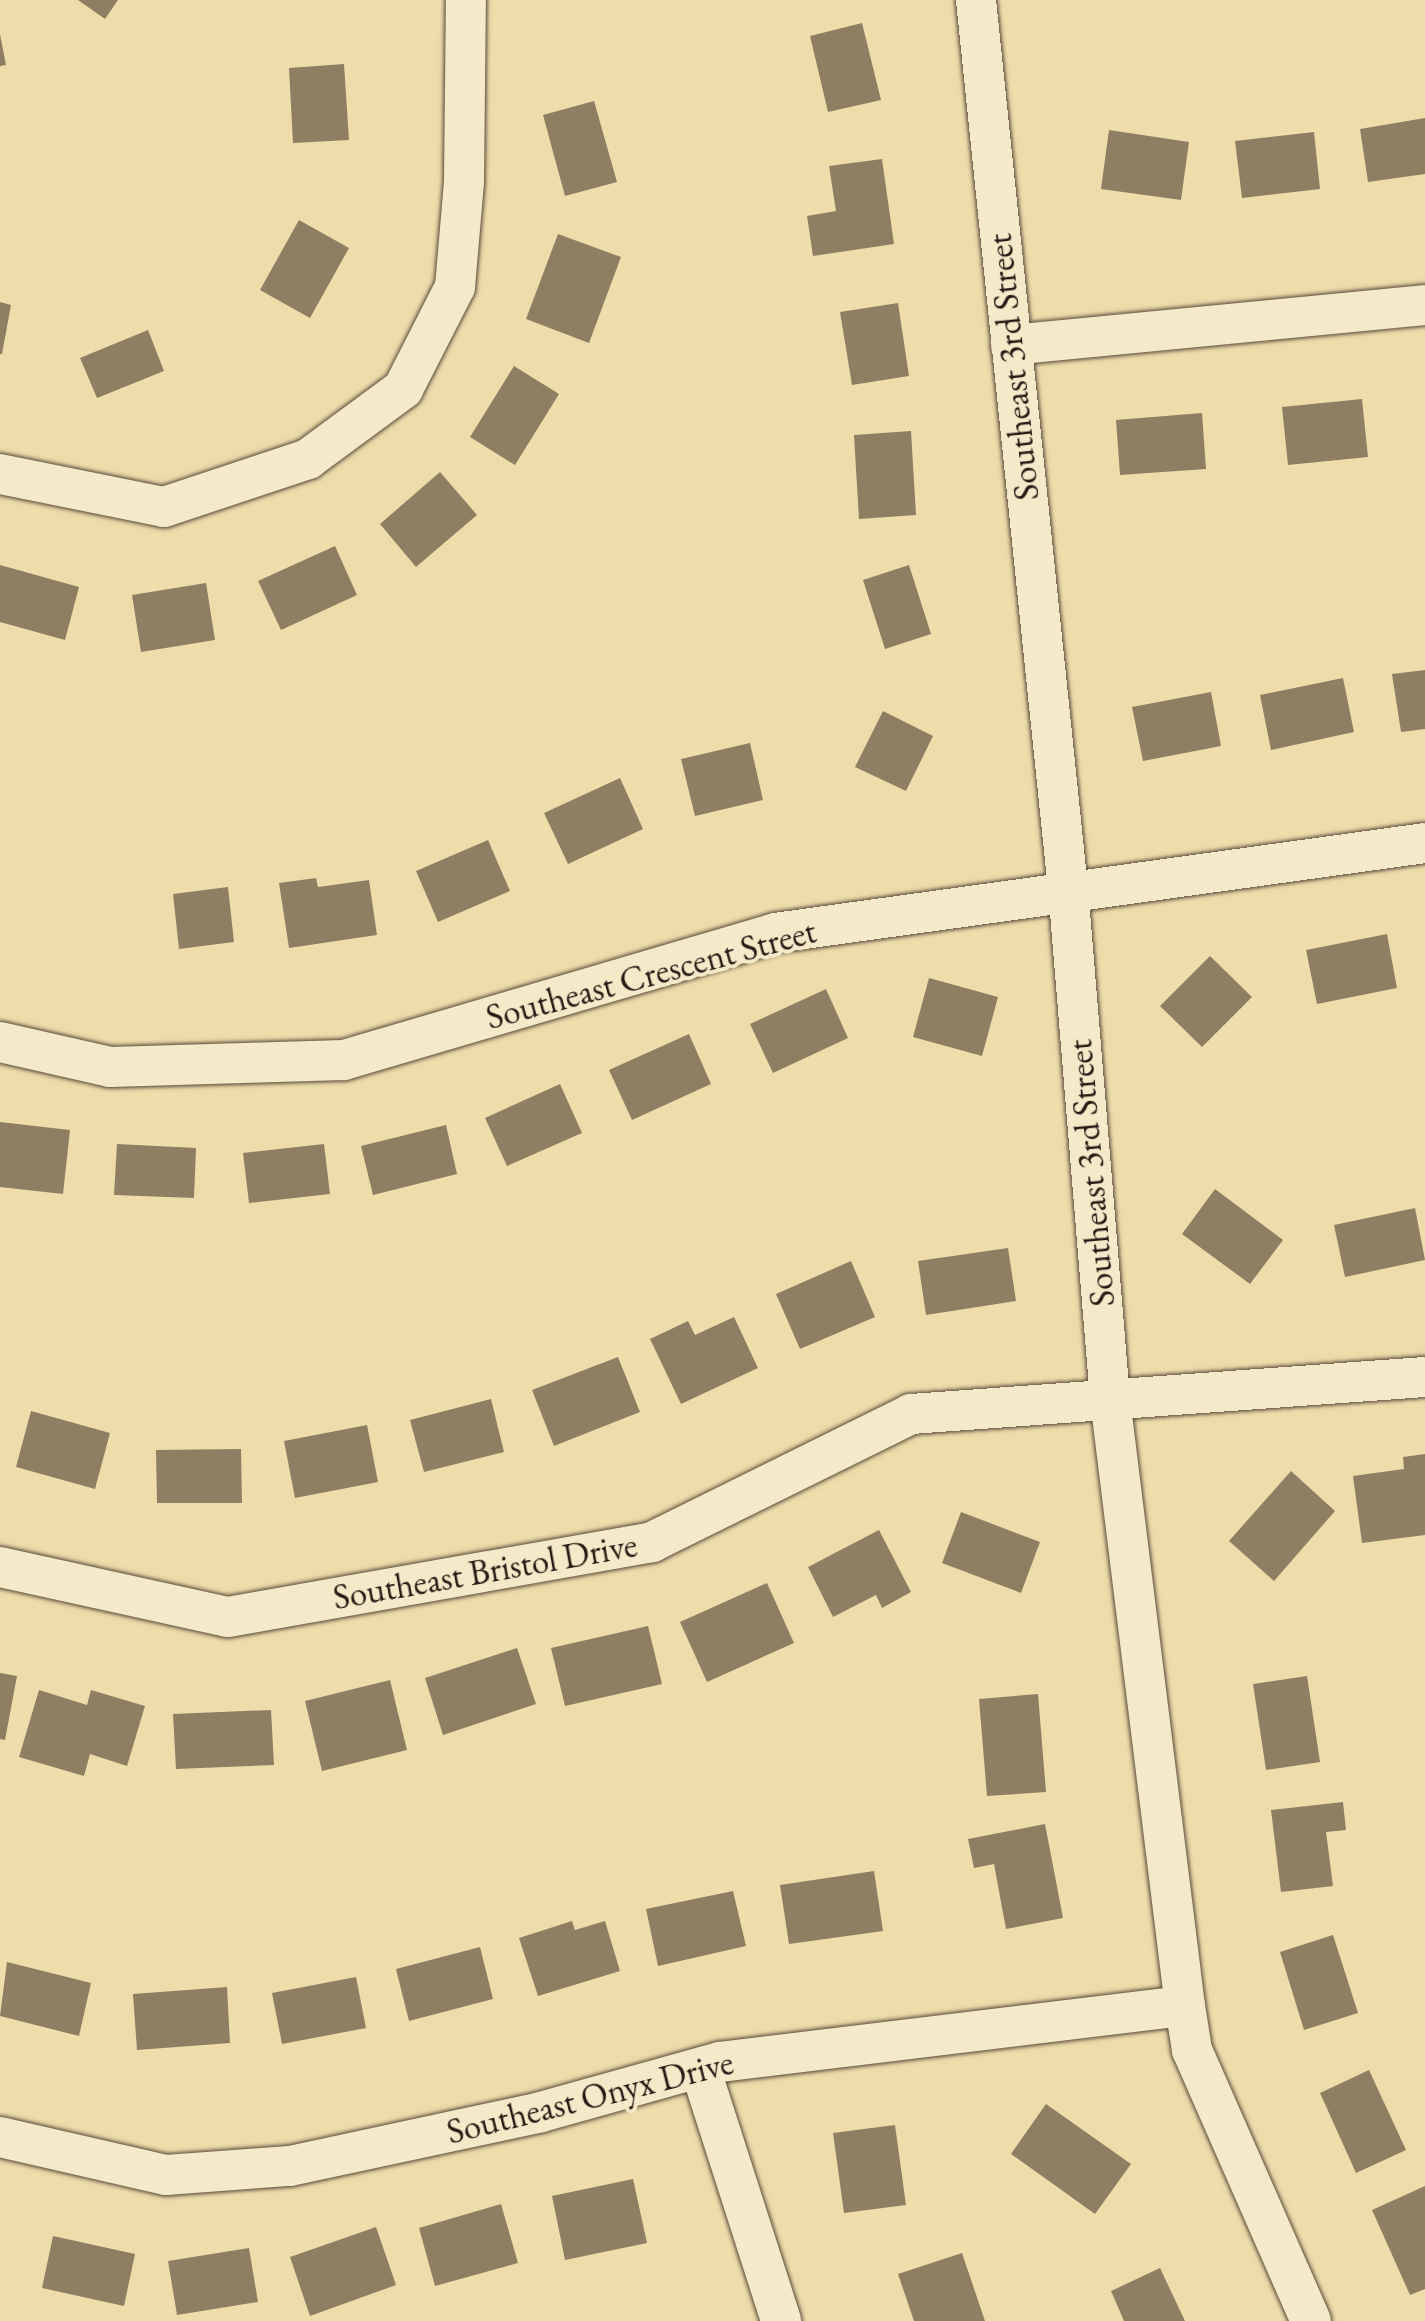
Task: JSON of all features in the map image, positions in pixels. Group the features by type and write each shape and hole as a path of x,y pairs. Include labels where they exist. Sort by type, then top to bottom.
{"street":[{"path":"0,474 164,508 308,459 403,389 455,287 464,181 466,0"},
{"name":"Southeast 3rd Street","path":"976,0 1068,888 1110,1399 1185,2006 1192,2050 1311,2321"},
{"path":"1010,345 1425,305"},
{"name":"Southeast Crescent Street","path":"0,1042 110,1067 344,1060 774,934 1068,888 1425,843"},
{"name":"Southeast Bristol Drive","path":"0,1567 228,1616 652,1542 911,1414 1425,1377"},
{"name":"Southeast Onyx Drive","path":"0,2137 166,2175 290,2166 541,2112 700,2068 1185,2006"},
{"path":"700,2068 781,2321"}],"building":[{"path":"78,0 118,0 105,19"},
{"path":"862,23 881,100 828,112 810,36"},
{"path":"0,34 6,65 0,66"},
{"path":"344,64 349,140 293,143 289,68"},
{"path":"594,101 617,182 565,196 543,115"},
{"path":"1425,118 1425,174 1368,182 1360,129"},
{"path":"1109,130 1189,142 1181,200 1101,189"},
{"path":"1314,132 1320,189 1242,198 1235,141"},
{"path":"882,159 894,244 813,256 807,216 836,211 829,166"},
{"path":"299,220 349,248 310,318 260,290"},
{"path":"558,234 621,257 589,343 526,319"},
{"path":"0,302 11,305 2,354 0,354"},
{"path":"898,303 909,376 852,385 840,312"},
{"path":"148,330 164,371 97,398 80,358"},
{"path":"514,366 559,394 515,465 470,437"},
{"path":"1362,399 1368,457 1288,465 1282,407"},
{"path":"1202,413 1206,469 1120,475 1116,420"},
{"path":"911,431 916,515 859,519 854,435"},
{"path":"440,472 477,515 416,567 380,524"},
{"path":"335,546 357,595 281,630 258,581"},
{"path":"0,565 79,587 65,640 0,622"},
{"path":"909,565 931,634 885,649 863,580"},
{"path":"206,583 215,640 141,652 132,595"},
{"path":"1425,670 1425,729 1401,732 1392,674"},
{"path":"1343,678 1354,732 1271,750 1260,695"},
{"path":"1211,692 1221,746 1143,761 1132,707"},
{"path":"883,711 933,736 906,791 855,767"},
{"path":"750,743 763,800 695,816 681,759"},
{"path":"620,778 643,829 568,864 544,813"},
{"path":"488,840 510,891 438,922 416,871"},
{"path":"316,878 318,887 369,880 377,935 289,948 279,883"},
{"path":"228,887 234,942 179,949 173,894"},
{"path":"1387,934 1397,988 1317,1004 1306,950"},
{"path":"1210,956 1252,997 1202,1047 1160,1006"},
{"path":"929,978 998,997 982,1056 913,1037"},
{"path":"826,989 848,1038 773,1073 750,1024"},
{"path":"689,1034 711,1084 632,1120 609,1070"},
{"path":"560,1084 582,1133 507,1166 485,1118"},
{"path":"0,1122 70,1130 63,1194 0,1187"},
{"path":"446,1125 457,1174 373,1195 361,1146"},
{"path":"117,1144 196,1148 194,1198 114,1195"},
{"path":"324,1144 330,1194 249,1203 243,1153"},
{"path":"1215,1189 1283,1240 1250,1284 1182,1234"},
{"path":"1415,1208 1425,1260 1345,1277 1334,1225"},
{"path":"1008,1248 1016,1301 926,1315 918,1261"},
{"path":"851,1261 875,1317 800,1349 776,1294"},
{"path":"734,1317 758,1368 681,1404 650,1339 688,1321 695,1335"},
{"path":"618,1357 640,1412 554,1446 532,1390"},
{"path":"491,1399 504,1452 424,1472 410,1420"},
{"path":"31,1411 110,1433 95,1489 16,1467"},
{"path":"367,1425 378,1482 295,1498 284,1441"},
{"path":"241,1449 242,1503 157,1503 156,1450"},
{"path":"1425,1454 1425,1535 1362,1543 1353,1476 1404,1469 1403,1457"},
{"path":"1291,1471 1335,1511 1274,1581 1229,1541"},
{"path":"961,1512 1040,1542 1021,1593 942,1563"},
{"path":"879,1530 911,1592 882,1608 876,1595 833,1617 808,1567"},
{"path":"767,1583 794,1643 707,1682 680,1622"},
{"path":"648,1626 662,1684 565,1706 551,1648"},
{"path":"517,1648 536,1704 443,1735 425,1678"},
{"path":"0,1673 17,1676 5,1740 0,1739"},
{"path":"1307,1676 1320,1762 1266,1770 1253,1684"},
{"path":"390,1680 407,1750 322,1771 305,1701"},
{"path":"39,1690 87,1705 91,1690 145,1706 127,1766 90,1754 84,1776 19,1757"},
{"path":"1038,1694 1046,1792 987,1796 979,1699"},
{"path":"271,1710 274,1765 176,1769 173,1714"},
{"path":"1343,1802 1346,1830 1326,1832 1333,1886 1281,1892 1271,1810"},
{"path":"1045,1824 1063,1918 1006,1929 994,1864 974,1868 968,1839"},
{"path":"874,1871 883,1931 789,1944 780,1885"},
{"path":"733,1891 746,1946 658,1966 646,1909"},
{"path":"572,1921 575,1930 605,1921 620,1971 538,1996 519,1938"},
{"path":"1333,1935 1358,2013 1304,2030 1280,1952"},
{"path":"480,1947 493,1999 409,2021 396,1969"},
{"path":"7,1962 91,1983 79,2036 0,2016"},
{"path":"356,1977 366,2028 282,2044 272,1993"},
{"path":"227,1987 230,2043 137,2050 133,1994"},
{"path":"1369,2070 1406,2150 1356,2173 1320,2093"},
{"path":"1046,2104 1131,2164 1095,2214 1011,2154"},
{"path":"895,2125 906,2205 844,2213 833,2133"},
{"path":"633,2179 647,2243 565,2260 552,2196"},
{"path":"1425,2186 1425,2289 1410,2295 1372,2210"},
{"path":"501,2204 518,2263 435,2286 419,2228"},
{"path":"376,2227 396,2285 310,2316 290,2257"},
{"path":"53,2236 135,2254 124,2306 42,2288"},
{"path":"249,2248 258,2302 177,2315 168,2261"},
{"path":"962,2253 985,2321 914,2321 898,2274"},
{"path":"1160,2268 1185,2321 1124,2321 1111,2291"}]}
